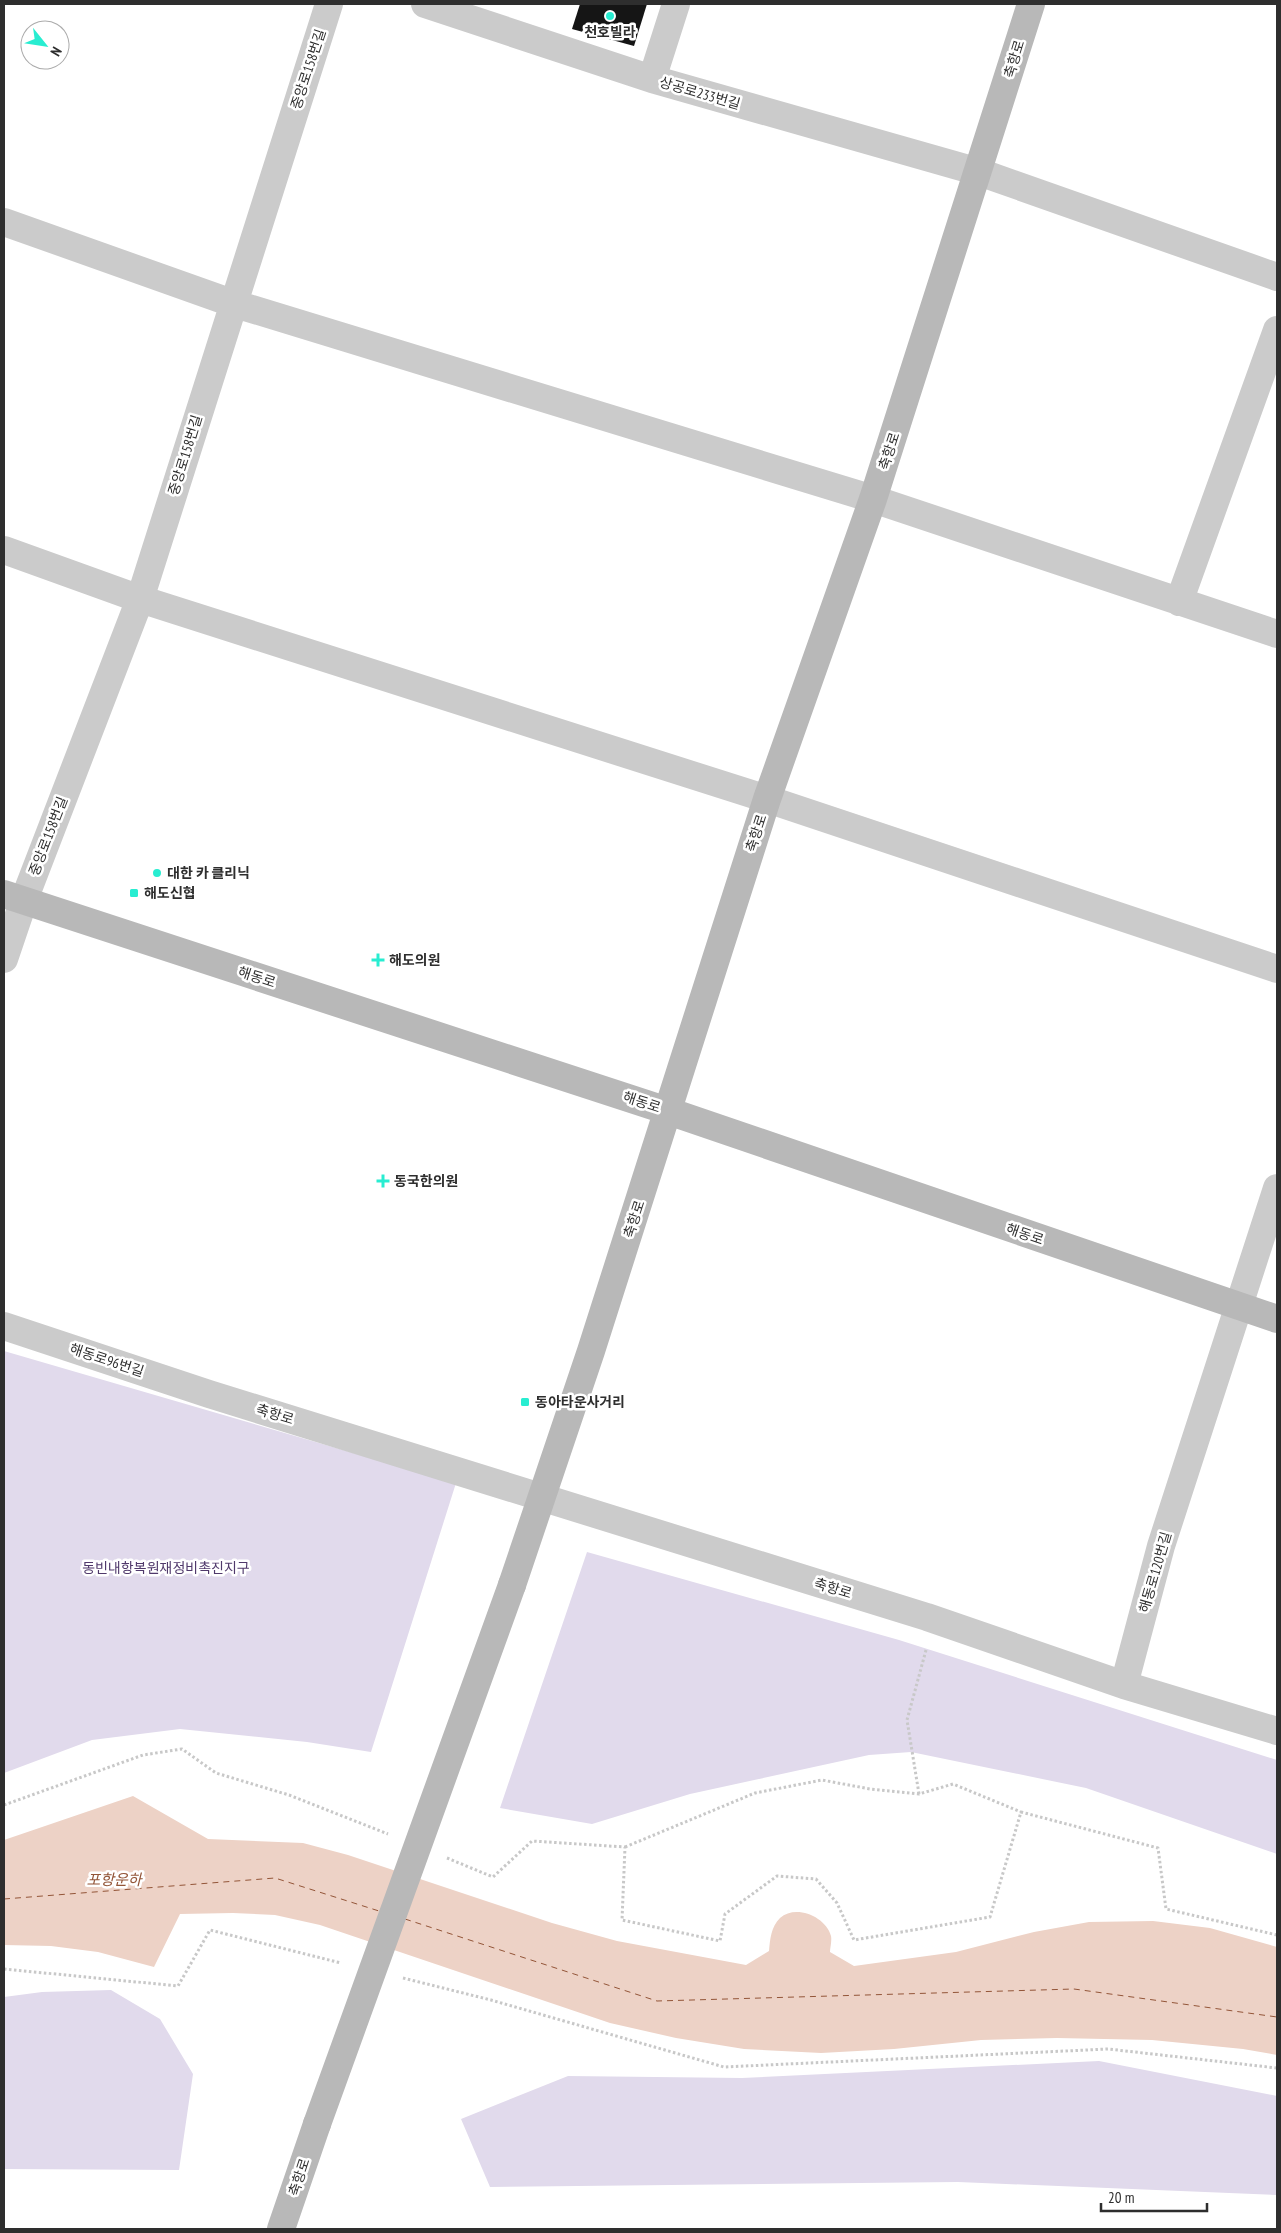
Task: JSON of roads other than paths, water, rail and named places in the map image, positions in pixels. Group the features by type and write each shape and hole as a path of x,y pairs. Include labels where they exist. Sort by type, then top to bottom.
{"main road":[{"name":"축항로","path":"281,2229 317,2124 512,1585 592,1351 767,799 873,499 1031,4"},
{"name":"해동로","path":"14,897 668,1111 1277,1319"}],"street":[{"name":"중앙로158번길","path":"14,897 140,599 232,303 329,4"},
{"name":"상공로233번길","path":"425,4 652,79 978,172"},
{"path":"652,79 676,4"},
{"path":"978,172 1277,277"},
{"path":"4,222 232,303 873,499 1277,634"},
{"path":"1179,602 1277,330"},
{"path":"4,550 140,599 767,799 1277,969"},
{"path":"4,959 14,897"},
{"name":"해동로120번길","path":"1124,1685 1161,1546 1277,1188"},
{"name":"해동로96번길","path":"4,1326 209,1394"},
{"name":"축항로","path":"209,1394 927,1617 1124,1685"},
{"path":"1124,1685 1277,1731"}],"water":[{"name":"포항운하","path":"133,1796 208,1839 303,1843 348,1855 552,1923 617,1941 746,1965 769,1951 771,1933 775,1925 780,1918 794,1912 810,1915 823,1923 831,1936 830,1952 854,1966 956,1952 1034,1932 1089,1922 1153,1921 1210,1928 1277,1947 1277,2055 1243,2049 1152,2040 1057,2038 981,2040 894,2049 821,2053 744,2049 676,2038 610,2023 320,1925 275,1915 233,1913 180,1914 154,1967 98,1952 51,1946 4,1945 4,1840"}],"place":[{"name":"천호빌라","path":"610,16"},
{"name":"대한 카 클리닉","path":"157,873"},
{"name":"해도신협","path":"134,893"},
{"name":"해도의원","path":"378,960"},
{"name":"동국한의원","path":"383,1181"},
{"name":"동아타운사거리","path":"525,1402"}],"park label":[{"name":"동빈내항복원재정비촉진지구","path":"166,1568"}]}
